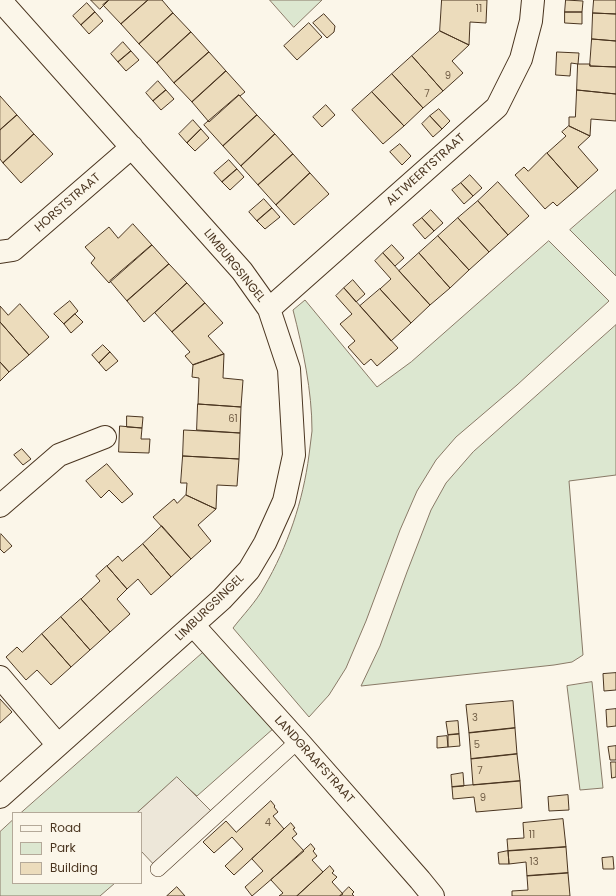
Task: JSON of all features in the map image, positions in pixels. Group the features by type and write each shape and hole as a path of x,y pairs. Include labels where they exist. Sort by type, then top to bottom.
{"street":[{"name":"LIMBURGSINGEL","path":"0,0 242,271 269,309 289,369 294,455 284,501 249,570 222,599 0,797"},
{"name":"ALTWEERTSTRAAT","path":"269,309 496,107 520,59 531,21 532,0"},
{"name":"HORSTSTRAAT","path":"0,252 13,250 132,147"},
{"path":"0,506 59,455 105,437"},
{"name":"LANDGRAAFSTRAAT","path":"193,625 298,741 433,896"},
{"path":"0,678 58,745"}],"lane":[{"path":"158,869 298,741"}],"green space":[{"path":"270,0 322,0 294,27"},
{"path":"616,190 616,276 570,230"},
{"path":"549,241 609,301 517,385 456,437 436,460 417,491 400,530 366,621 346,668 329,695 309,717 233,628 261,593 273,571 293,523 303,489 312,431 312,416 309,385 293,310 305,300 377,387 411,362"},
{"path":"616,325 616,475 569,481 583,655 572,662 554,665 361,686 380,646 431,510 446,483 473,452"},
{"path":"206,650 274,728 197,796 177,778 138,812 22,812"},
{"path":"592,682 603,788 580,790 567,686"},
{"path":"12,821 12,884 114,884 100,896 0,896 0,832"}],"shaded area":[{"path":"177,777 215,815 158,869 142,852 142,812 138,812"}],"building":[{"path":"91,0 109,0 100,9"},
{"path":"109,0 148,0 121,24 103,5"},
{"path":"148,0 162,0 173,13 139,44 121,24"},
{"path":"442,0 487,0 486,23 470,22 469,45 440,31"},
{"path":"566,0 583,1 582,12 565,12"},
{"path":"594,0 616,0 616,14 593,13"},
{"path":"87,3 95,12 81,25 73,16"},
{"path":"95,12 103,21 89,34 81,25"},
{"path":"565,12 582,12 582,24 565,23"},
{"path":"173,13 191,32 157,63 139,44"},
{"path":"593,13 616,14 616,41 592,39"},
{"path":"324,14 335,26 334,32 327,38 313,23"},
{"path":"309,23 322,37 297,60 284,46"},
{"path":"440,31 469,45 452,61 463,73 443,91 412,56"},
{"path":"191,32 209,52 174,83 157,63"},
{"path":"592,39 616,41 616,67 590,66"},
{"path":"123,42 131,51 118,62 111,54"},
{"path":"131,51 139,60 126,71 118,62"},
{"path":"209,52 226,71 192,102 174,83"},
{"path":"557,52 579,53 578,64 571,63 570,76 556,75"},
{"path":"412,56 443,91 423,108 392,74"},
{"path":"578,64 616,67 616,94 577,90"},
{"path":"226,71 245,92 240,96 239,95 209,122 192,102"},
{"path":"392,74 423,108 404,126 372,92"},
{"path":"158,81 166,90 153,101 146,93"},
{"path":"166,90 174,99 161,110 153,101"},
{"path":"577,90 616,94 616,121 591,119 590,136 569,126 569,117 575,117"},
{"path":"372,92 404,126 383,144 352,110"},
{"path":"239,95 257,115 223,146 204,125"},
{"path":"0,96 17,115 0,130"},
{"path":"326,105 335,115 322,127 313,117"},
{"path":"439,109 450,121 442,129 430,116"},
{"path":"17,115 34,134 3,163 0,159 0,130"},
{"path":"257,115 275,134 241,166 223,146"},
{"path":"430,116 442,129 433,137 422,124"},
{"path":"193,120 201,129 187,143 179,134"},
{"path":"569,126 590,136 578,147 598,170 578,188 547,153 566,136 562,132"},
{"path":"201,129 209,138 195,151 187,143"},
{"path":"34,134 53,154 21,183 3,163"},
{"path":"275,134 293,154 258,185 241,166"},
{"path":"400,144 411,156 402,165 390,152"},
{"path":"547,153 578,188 557,206 553,202 545,209 515,175 524,167 528,171"},
{"path":"293,154 310,173 276,205 258,185"},
{"path":"229,160 237,169 222,182 214,173"},
{"path":"237,169 244,177 230,190 222,182"},
{"path":"310,173 329,194 294,225 276,205"},
{"path":"470,175 482,188 473,196 461,183"},
{"path":"498,182 529,216 508,235 478,201"},
{"path":"461,183 473,196 464,204 452,190"},
{"path":"264,199 272,208 257,221 249,212"},
{"path":"478,201 508,235 489,252 458,218"},
{"path":"272,208 280,217 265,229 257,221"},
{"path":"431,210 443,223 434,231 422,218"},
{"path":"422,218 434,231 425,239 413,225"},
{"path":"458,218 489,252 469,270 438,236"},
{"path":"133,224 152,245 109,283 91,263 95,258 85,247 109,227 118,238"},
{"path":"438,236 469,270 450,288 419,253"},
{"path":"152,245 169,264 127,301 110,281"},
{"path":"392,245 404,258 395,266 383,253"},
{"path":"383,253 430,305 411,323 380,289 391,279 375,261"},
{"path":"419,253 450,288 430,305 399,271"},
{"path":"169,264 187,283 144,322 127,301"},
{"path":"353,280 365,294 356,302 344,288"},
{"path":"187,283 205,303 172,332 155,313"},
{"path":"344,288 398,348 377,366 371,359 364,365 348,347 355,341 340,324 352,314 336,296"},
{"path":"380,289 411,323 391,341 360,306"},
{"path":"70,301 78,311 64,324 54,314"},
{"path":"205,303 223,323 208,336 224,354 193,365 185,356 190,352 172,332"},
{"path":"20,304 49,337 29,355 0,322 0,306 8,315"},
{"path":"75,314 83,322 71,333 64,324"},
{"path":"0,322 29,355 9,372 0,362"},
{"path":"103,345 110,352 99,363 92,355"},
{"path":"110,352 118,361 106,371 99,363"},
{"path":"224,354 223,378 243,380 241,407 198,404 199,378 192,377 193,365"},
{"path":"0,362 9,372 0,381"},
{"path":"198,404 241,407 240,433 197,430"},
{"path":"127,416 143,417 142,428 127,427"},
{"path":"120,426 142,428 141,439 150,439 149,453 119,452"},
{"path":"184,430 240,433 239,459 183,456"},
{"path":"22,449 31,459 23,465 14,455"},
{"path":"183,456 239,459 237,486 217,485 216,509 186,495 187,483 181,483"},
{"path":"107,464 133,494 122,503 109,490 101,498 86,481"},
{"path":"186,495 216,509 198,525 211,541 191,559 153,517 174,499 177,503"},
{"path":"162,526 191,559 171,577 143,544"},
{"path":"1,534 12,546 4,553 0,549"},
{"path":"143,544 171,577 151,595 138,579 127,589 107,566 118,556 122,561"},
{"path":"107,566 127,589 117,599 130,614 110,632 81,599 100,581 96,576"},
{"path":"81,599 110,632 90,650 61,617"},
{"path":"61,617 90,650 71,667 42,634"},
{"path":"42,634 71,667 51,685 37,670 26,680 6,657 17,647 22,652"},
{"path":"616,673 616,690 604,691 603,674"},
{"path":"0,699 12,712 0,723"},
{"path":"513,701 515,728 469,733 466,705"},
{"path":"616,709 616,726 607,727 606,710"},
{"path":"458,721 459,734 448,735 446,722"},
{"path":"515,728 517,754 471,759 469,733"},
{"path":"459,734 460,746 448,747 448,735"},
{"path":"447,736 448,747 437,748 437,737"},
{"path":"616,746 616,760 610,760 608,747"},
{"path":"517,754 520,781 473,785 471,759"},
{"path":"611,762 616,762 616,777 612,778"},
{"path":"463,773 464,786 452,787 451,775"},
{"path":"520,781 522,808 476,812 474,797 453,799 452,787"},
{"path":"568,795 569,810 549,811 548,797"},
{"path":"271,801 278,812 273,816 284,829 234,875 225,866 243,849 232,837 214,853 203,842 226,821 236,832"},
{"path":"563,819 566,847 508,851 507,839 524,838 523,823"},
{"path":"291,823 297,834 292,838 304,851 252,896 245,887 263,871 252,859"},
{"path":"311,844 315,849 313,851 317,856 312,860 323,872 297,896 279,896 283,893 271,880"},
{"path":"566,847 568,873 527,876 526,862 509,864 508,851"},
{"path":"508,851 509,864 499,864 498,853"},
{"path":"613,857 614,869 603,869 602,858"},
{"path":"330,866 334,871 332,873 337,877 332,882 343,894 340,896 297,896"},
{"path":"568,873 570,896 512,896 512,891 528,890 527,876"},
{"path":"177,887 185,896 167,896"},
{"path":"349,887 354,892 352,894 354,896 340,896"}]}
